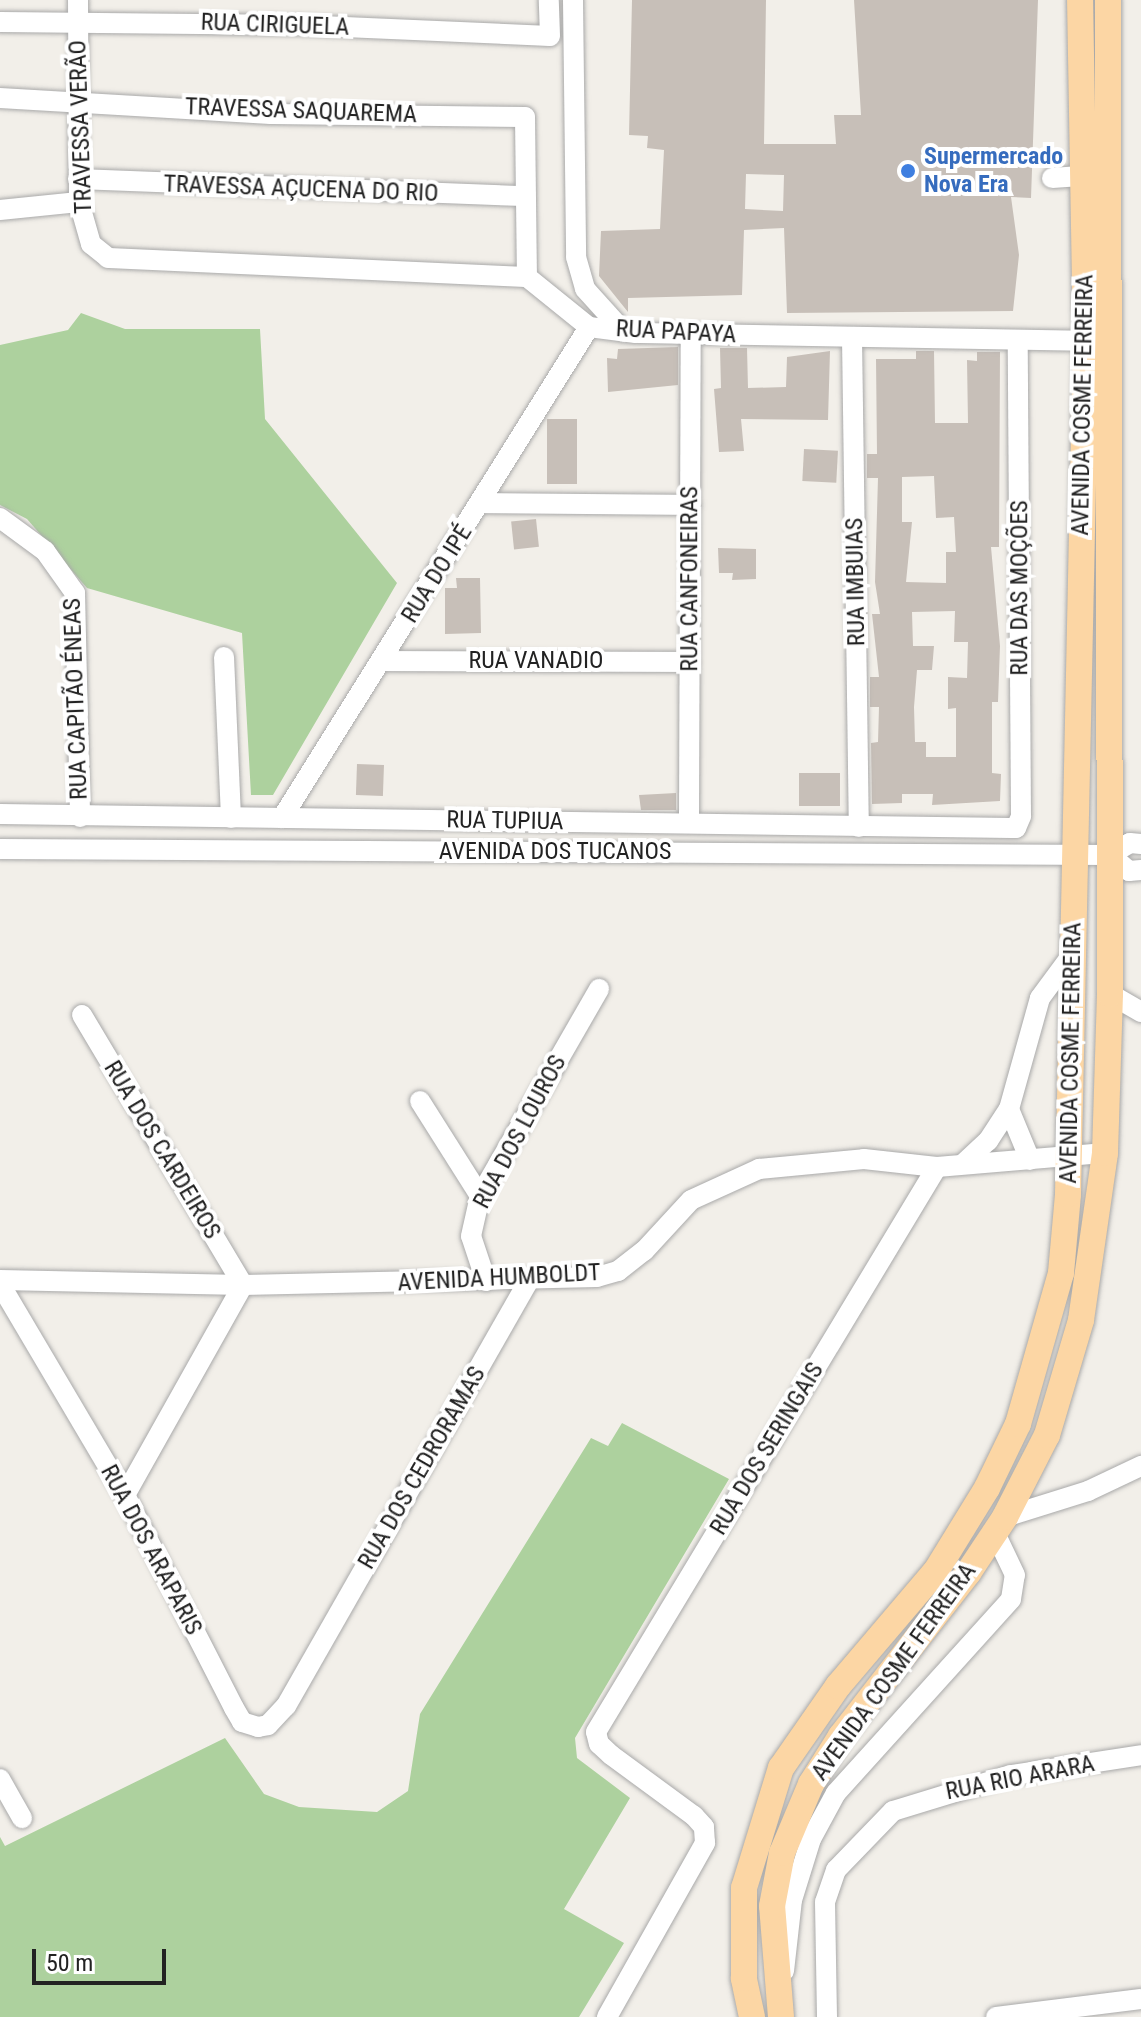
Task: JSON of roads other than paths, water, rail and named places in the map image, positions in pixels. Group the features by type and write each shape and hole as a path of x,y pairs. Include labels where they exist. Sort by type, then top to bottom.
{"main road":[{"name":"AVENIDA COSME FERREIRA","path":"752,2017 742,1928 744,1888 756,1835 781,1768 838,1686 936,1571 987,1488 1018,1424 1061,1273 1067,1154 1086,341 1080,0"},
{"name":"AVENIDA COSME FERREIRA","path":"780,2010 772,1906 782,1853 811,1784 841,1736 1000,1525 1047,1435 1081,1320 1105,1153 1110,994 1108,0"}],"street":[{"name":"RUA CIRIGUELA","path":"0,22 78,10 550,36 549,0"},
{"path":"573,0 576,257 585,289 624,332"},
{"name":"TRAVESSA VERÃO","path":"78,10 79,202 86,233 97,249 124,263 527,277"},
{"name":"TRAVESSA SAQUAREMA","path":"0,98 78,99 271,114 525,117 524,196"},
{"path":"1052,178 1084,176"},
{"name":"TRAVESSA AÇUCENA DO RIO","path":"78,179 524,196"},
{"path":"524,196 527,277"},
{"path":"0,210 79,202"},
{"name":"RUA PAPAYA","path":"527,277 589,327 624,332 1086,341"},
{"name":"RUA DO IPÉ","path":"282,818 589,327"},
{"name":"RUA CANFONEIRAS","path":"689,822 691,335"},
{"name":"RUA IMBUIAS","path":"852,337 859,827"},
{"name":"RUA DAS MOÇÕES","path":"1009,830 1021,824 1018,340"},
{"path":"481,503 691,505"},
{"name":"RUA CAPITÃO ÉNEAS","path":"0,518 45,551 75,593 80,817"},
{"path":"224,657 231,818"},
{"name":"RUA VANADIO","path":"382,661 690,662"},
{"name":"RUA TUPIUA","path":"0,814 689,822 1009,830"},
{"path":"1141,844 1130,843 1110,855 1129,871 1141,870"},
{"name":"AVENIDA DOS TUCANOS","path":"0,849 1110,855"},
{"path":"964,1163 988,1141 1009,1109 1040,998 1071,956"},
{"name":"RUA DOS LOUROS","path":"486,1281 471,1236 480,1196 599,989"},
{"path":"1110,994 1141,1012"},
{"name":"RUA DOS CARDEIROS","path":"82,1015 243,1285"},
{"path":"420,1101 480,1196"},
{"path":"1009,1109 1030,1160"},
{"name":"AVENIDA HUMBOLDT","path":"0,1282 243,1285 597,1277 618,1271 691,1200 759,1169 864,1159 937,1167 1105,1153"},
{"name":"RUA DOS SERINGAIS","path":"607,2017 705,1843 704,1827 694,1816 611,1755 599,1744 596,1732 937,1167"},
{"name":"RUA DOS CEDRORAMAS","path":"314,1656 529,1280"},
{"name":"RUA DOS ARAPARIS","path":"0,1282 125,1495 242,1722 258,1727 274,1720 314,1656"},
{"path":"125,1495 243,1285"},
{"path":"780,2010 792,1900 811,1839 836,1793 1011,1599 1015,1575 1000,1525 1088,1491 1141,1466"},
{"name":"RUA RIO ARARA","path":"827,2017 825,1902 836,1870 893,1811 1011,1775 1141,1755"},
{"path":"0,1779 22,1818"},
{"path":"996,2017 1141,1999"}],"place":[{"name":"Supermercado Nova Era","path":"908,171"}]}
